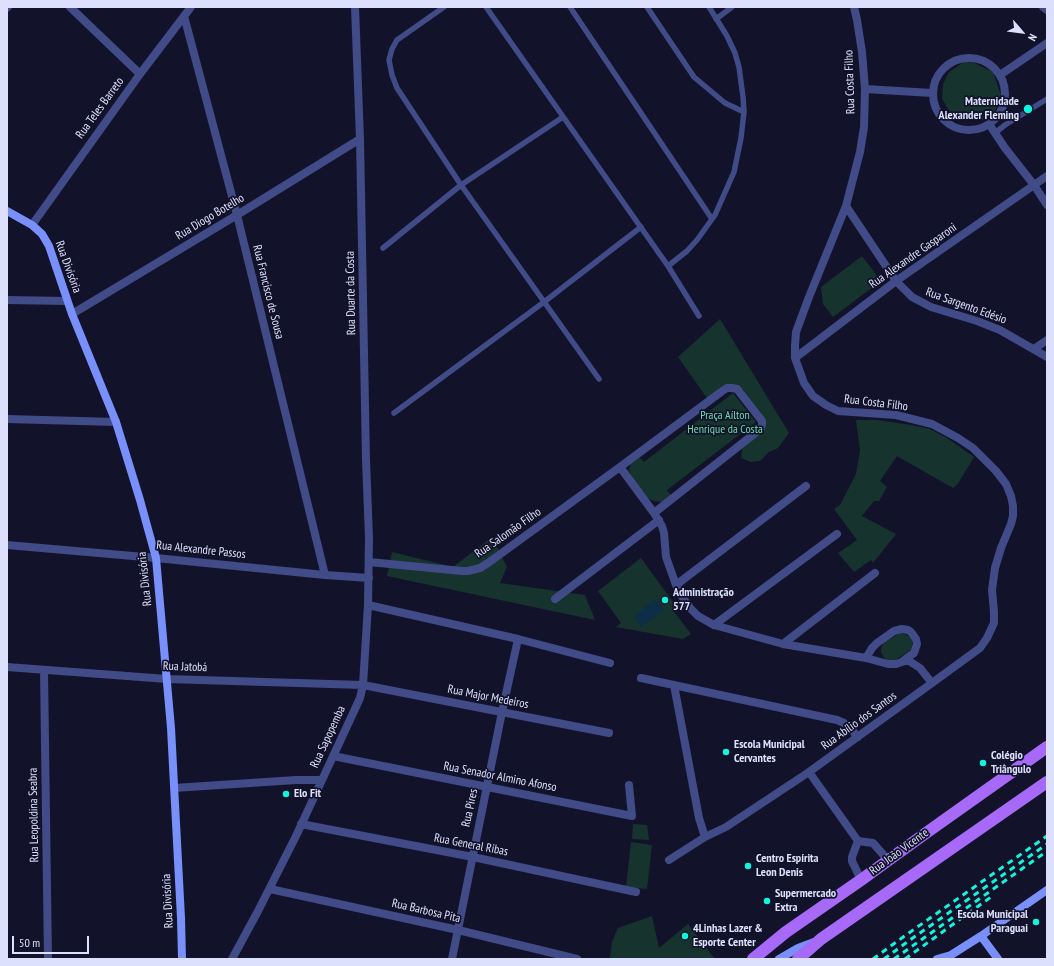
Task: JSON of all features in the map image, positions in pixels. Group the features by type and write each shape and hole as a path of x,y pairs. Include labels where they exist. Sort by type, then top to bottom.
{"main road":[{"name":"Rua João Vicente","path":"753,959 786,932 1047,747"},
{"path":"798,959 821,939 1047,782"}],"street":[{"path":"70,7 140,74"},
{"name":"Rua Teles Barreto","path":"32,225 140,74 191,7"},
{"name":"Rua Duarte da Costa","path":"355,7 360,139 369,578"},
{"name":"Rua Costa Filho","path":"854,7 862,52 865,89 864,127 860,152 846,206 800,319 796,332 795,358 804,382 813,396 826,405 838,411 896,415 932,424 973,448 996,471 1006,484 1011,496 1013,516 995,568 992,590 994,623 987,638 980,648"},
{"path":"1043,7 1047,10"},
{"name":"Rua Francisco de Sousa","path":"184,16 237,215 325,575"},
{"path":"1000,75 1047,43"},
{"path":"960,58 978,58 994,67 1000,75 1005,88 1004,102 999,115 989,124 976,130 963,130 951,126 941,117 934,106 932,93 934,83 943,67 951,62 960,58"},
{"path":"865,89 932,93"},
{"path":"989,124 1047,205"},
{"name":"Rua Diogo Botelho","path":"72,314 360,139"},
{"name":"Rua Alexandre Gasparoni","path":"795,358 896,281 1047,176"},
{"name":"Rua Sargento Edésio","path":"846,206 896,281 912,298 924,304 977,320 1000,330 1047,357"},
{"name":"Rua Divisória","path":"7,211 32,225 42,234 49,246 72,314 116,422 156,558 167,679 182,959"},
{"path":"7,300 67,300"},
{"path":"1034,349 1047,340"},
{"name":"Rua Salomão Filho","path":"369,562 462,571 480,568 721,392 727,388 737,389 762,421 760,428 555,599"},
{"path":"7,419 116,422"},
{"path":"620,467 662,526 666,557 676,585 683,598 698,616 714,625 783,644 866,658 888,664 896,664 903,661 915,650"},
{"path":"676,585 806,486"},
{"path":"714,625 837,534"},
{"name":"Rua Alexandre Passos","path":"7,545 369,578"},
{"path":"783,644 875,573"},
{"name":"Rua Sapopemba","path":"232,959 270,888 360,698 363,684 369,578"},
{"path":"368,605 518,639 610,663"},
{"path":"866,658 872,648 891,633 900,629 908,630 915,637 917,642 915,650 917,666"},
{"name":"Rua Pires","path":"452,959 518,639"},
{"name":"Rua Abílio dos Santos","path":"669,860 705,837 726,827 809,772 980,648"},
{"path":"903,661 909,661 917,666 932,683"},
{"name":"Rua Jatobá","path":"7,666 167,679 363,684"},
{"name":"Rua Leopoldina Seabra","path":"44,670 48,959"},
{"path":"641,678 837,720 849,727 858,737"},
{"name":"Rua Major Medeiros","path":"363,684 609,733"},
{"path":"674,685 699,818 705,837"},
{"name":"Rua Senador Almino Afonso","path":"333,756 632,816 629,785"},
{"path":"809,772 858,841 873,843 888,860"},
{"path":"174,788 296,780 321,780"},
{"name":"Rua General Ribas","path":"301,824 473,857 636,892"},
{"path":"858,841 852,859 861,880"},
{"name":"Rua Barbosa Pita","path":"270,888 458,930 577,959"},
{"path":"938,959 949,957 1047,890"},
{"path":"981,936 998,959"},
{"path":"779,959 798,948 821,939"}],"lane":[{"path":"444,7 397,40 392,49 389,60 392,75 397,88 461,186 599,379"},
{"path":"486,7 668,266 699,316"},
{"path":"570,7 712,219"},
{"path":"647,7 694,77 726,103 744,112"},
{"path":"668,266 697,240 715,215 734,172 740,138 744,112 739,67 732,48 710,7"},
{"path":"716,19 732,7"},
{"path":"995,133 1005,125 1047,99"},
{"path":"383,248 461,186 563,117"},
{"path":"394,413 544,302 641,227"}],"green space":[{"path":"964,62 974,63 993,72 1002,98 993,114 986,120 955,120 942,99 943,84 949,72"},
{"path":"862,256 881,281 833,317 823,304 821,287"},
{"path":"720,319 789,433 778,448 769,452 760,461 751,462 741,458 743,445 765,428 737,389 719,393 709,401 678,357"},
{"name":"Praça Aílton Henrique da Costa","path":"733,393 756,422 667,490 671,495 662,502 647,498 631,476 629,470 631,463 639,457 644,462"},
{"path":"856,420 877,420 930,429 947,438 974,457 957,485 953,488 897,456 880,481 887,487 879,501 874,501 862,516 896,534 873,563 871,560 854,572 838,553 857,540 834,509 840,505 856,474 860,450"},
{"path":"492,537 507,567 500,583 585,595 595,620 387,576 392,552 453,567"},
{"path":"641,558 676,606 672,609 691,634 683,639 616,627 621,623 598,591"},
{"path":"902,633 911,638 911,649 895,660 887,660 881,652 882,646 884,643"},
{"path":"633,824 647,825 649,840 632,839"},
{"path":"631,842 652,845 647,889 626,887"},
{"path":"652,916 659,948 688,924 715,959 608,959 610,957 612,942 618,928"}],"water":[{"path":"656,599 664,610 641,627 634,616"}],"railway":[{"path":"873,959 1047,836"},
{"path":"884,959 1047,844"},
{"path":"894,959 1043,854"},
{"path":"905,959 991,897"}],"place":[{"name":"Maternidade Alexander Fleming","path":"1028,109"},
{"name":"Administração 577","path":"665,600"},
{"name":"Escola Municipal Cervantes","path":"726,752"},
{"name":"Colégio Triângulo","path":"983,763"},
{"name":"Elo Fit","path":"286,794"},
{"name":"Centro Espírita Leon Denis","path":"748,866"},
{"name":"Supermercado Extra","path":"767,901"},
{"name":"Escola Municipal Paraguai","path":"1036,922"},
{"name":"4Linhas Lazer & Esporte Center","path":"685,936"}]}
